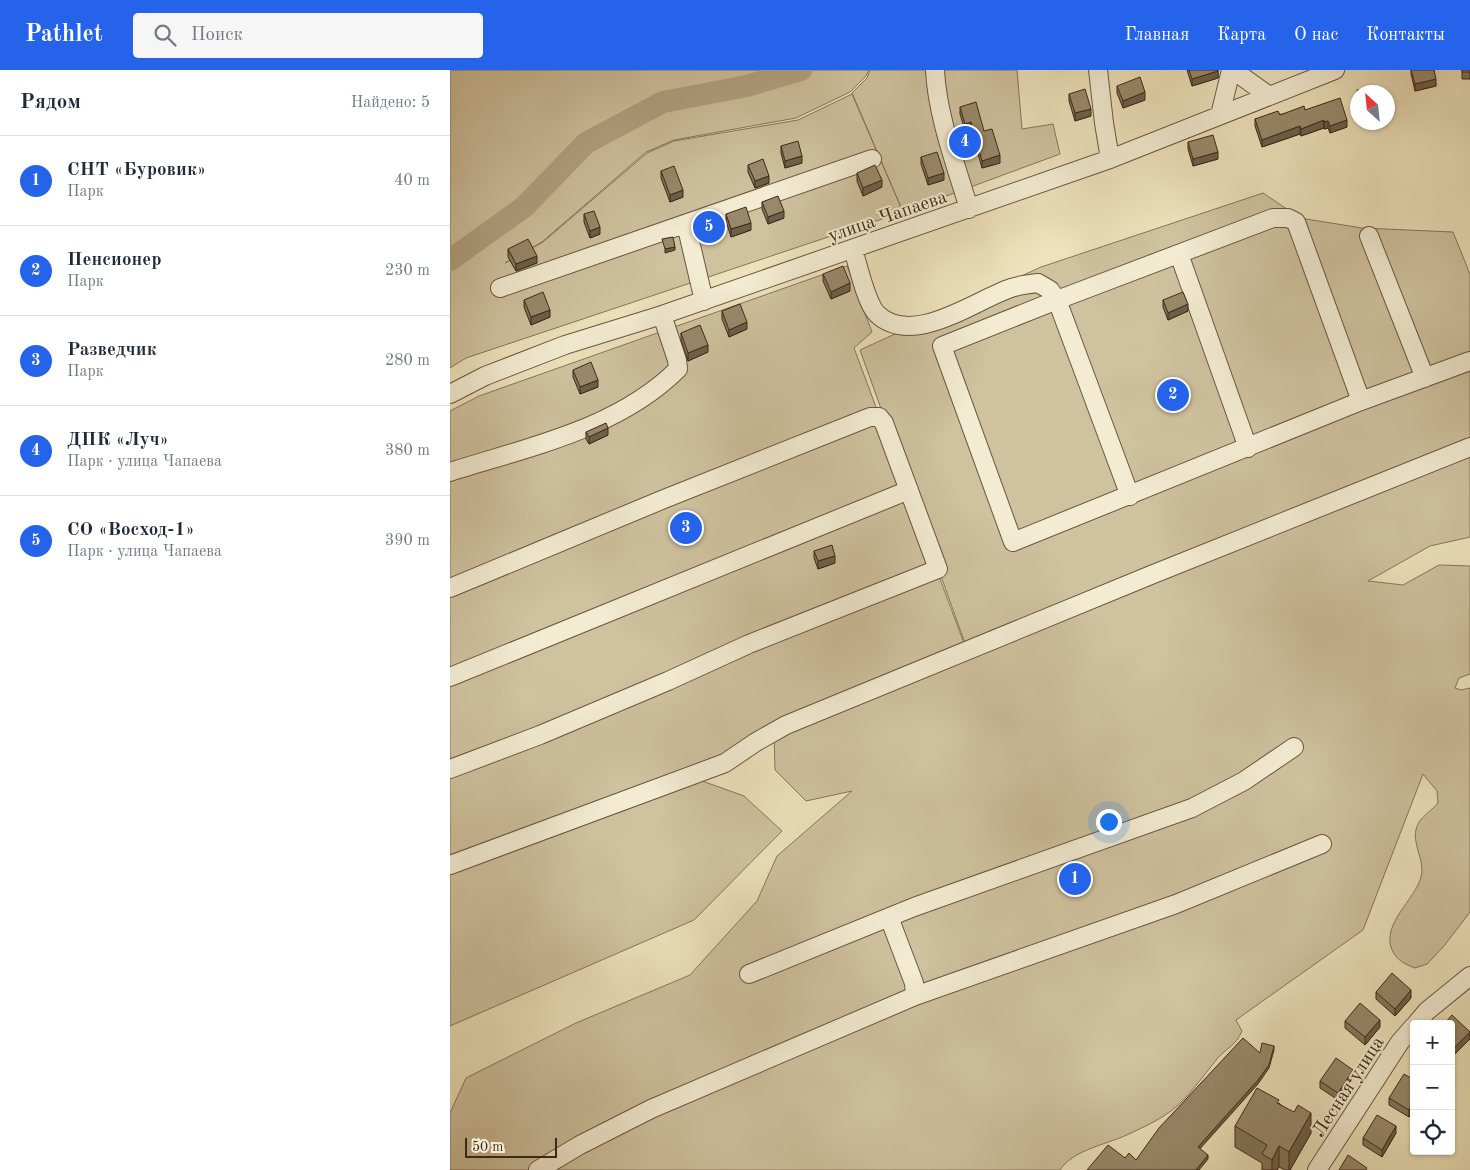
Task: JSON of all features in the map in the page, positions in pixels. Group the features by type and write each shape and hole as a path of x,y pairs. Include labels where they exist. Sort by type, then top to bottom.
{"street":[{"path":"935,70 940,107 969,209"},
{"path":"1098,70 1110,159"},
{"path":"1220,115 1232,70 1269,96"},
{"name":"улица Чапаева","path":"450,394 485,376 566,345 704,301 1110,159 1335,70"},
{"path":"500,288 872,159"},
{"path":"1362,401 1296,222 1288,218 1273,218 1056,300 942,346 1013,542 1362,401 1470,361"},
{"path":"686,224 704,301"},
{"path":"1369,236 1424,378"},
{"path":"853,249 867,295 876,313 891,323 929,324 1012,287 1038,283 1050,290 1056,300 1130,496"},
{"path":"1179,254 1248,448"},
{"path":"450,472 566,435 596,423 630,406 666,381 678,369 677,360 662,315"},
{"path":"450,588 664,499 870,417 879,417 884,423 938,569 749,644 668,681 540,735 450,769"},
{"path":"450,865 725,763 786,725 1151,575 1470,447"},
{"path":"450,677 909,490"},
{"path":"749,974 914,907 1192,808 1244,781 1294,747"},
{"path":"538,1170 580,1145 651,1109 915,996 1176,904 1322,844"},
{"path":"889,917 914,983 915,996"},
{"name":"Лесная улица","path":"1420,1020 1434,1004 1470,976"},
{"name":"Лесная улица","path":"1317,1170 1400,1042 1410,1031"}],"shaded area":[{"path":"450,70 869,70 866,76 850,92 796,118 674,140 646,152 542,242 505,263 543,242 647,153 674,141 798,120 852,94 903,212 466,358 450,368"},
{"path":"870,70 1017,70 1022,129 1053,124 1060,154 903,212 852,93 867,78"},
{"path":"1263,193 1300,218 1362,228 1453,232 1470,274 1470,441 966,646 860,350 1041,267"},
{"path":"847,266 872,332 854,348 965,646 722,757 450,858 450,411 479,396"},
{"path":"1470,456 1470,537 1430,546 1368,581 1403,585 1439,565 1470,566 1470,674 1459,678 1455,688 1461,690 1470,688 1470,912 1444,946 1427,964 1415,968 1404,963 1392,950 1390,940 1395,922 1418,886 1421,877 1421,863 1415,836 1416,829 1420,820 1438,803 1437,791 1423,774 1363,930 1236,1020 1242,1031 1237,1040 1221,1055 1171,1111 1136,1131 1083,1152 1066,1163 1060,1170 450,1170 450,1113 466,1078 576,1023 690,975 757,901 777,856 852,791 806,801 775,770 774,734"},
{"path":"691,777 744,796 782,831 694,920 450,1026 450,873"}],"building":[{"path":"1189,70 1218,70 1218,71 1192,79"},
{"path":"1411,70 1434,70 1436,79 1415,84"},
{"path":"1462,70 1470,70 1470,72 1462,72"},
{"path":"1140,77 1145,92 1123,101 1117,86"},
{"path":"1085,89 1091,109 1075,113 1069,94"},
{"path":"1340,98 1347,120 1330,126 1328,121 1324,122 1324,120 1301,129 1300,126 1262,140 1255,119 1278,111 1280,115 1304,106 1305,110"},
{"path":"976,102 984,131 992,129 1000,155 982,161 971,122 965,124 960,107"},
{"path":"1213,135 1218,152 1193,159 1188,142"},
{"path":"798,141 802,156 785,161 781,146"},
{"path":"937,152 944,173 928,178 921,157"},
{"path":"763,159 769,176 755,181 748,165"},
{"path":"875,165 882,180 863,188 857,173"},
{"path":"674,166 683,190 670,195 661,171"},
{"path":"778,196 784,211 768,217 762,202"},
{"path":"746,207 751,223 731,229 726,214"},
{"path":"594,211 600,227 590,231 584,214"},
{"path":"673,237 675,247 665,249 662,239"},
{"path":"528,239 537,256 516,264 508,249"},
{"path":"843,266 850,283 831,292 823,274"},
{"path":"543,292 550,310 531,317 524,300"},
{"path":"1183,292 1188,304 1168,313 1163,300"},
{"path":"740,304 747,322 729,330 722,311"},
{"path":"700,325 708,345 688,353 681,333"},
{"path":"591,362 598,380 580,387 573,370"},
{"path":"606,423 608,428 589,437 586,432"},
{"path":"832,545 835,556 818,561 814,551"},
{"path":"1392,973 1411,990 1395,1009 1376,992"},
{"path":"1360,1003 1380,1020 1365,1037 1345,1021"},
{"path":"1452,1015 1470,1032 1455,1047 1455,1020 1448,1020"},
{"path":"1243,1038 1260,1053 1262,1043 1274,1046 1269,1065 1258,1080 1198,1147 1208,1155 1196,1170 1087,1170 1108,1145 1125,1158 1129,1153 1136,1160 1159,1128"},
{"path":"1336,1058 1353,1070 1338,1093 1320,1081"},
{"path":"1404,1074 1410,1078 1409,1110 1389,1098"},
{"path":"1257,1088 1279,1100 1277,1103 1294,1112 1298,1105 1311,1113 1289,1152 1279,1146 1272,1160 1262,1154 1267,1145 1235,1126"},
{"path":"1377,1115 1396,1126 1382,1150 1363,1138"},
{"path":"1348,1155 1367,1168 1366,1170 1339,1170"}],"waterway":[{"path":"450,260 524,207 586,143 663,102 747,86 801,70"}],"place":[{"name":"ДПК «Луч»","path":"965,142"},
{"name":"СО «Восход-1»","path":"709,227"},
{"name":"Пенсионер","path":"1173,395"},
{"name":"Разведчик","path":"686,528"},
{"name":"СНТ «Буровик»","path":"1075,879"}]}
